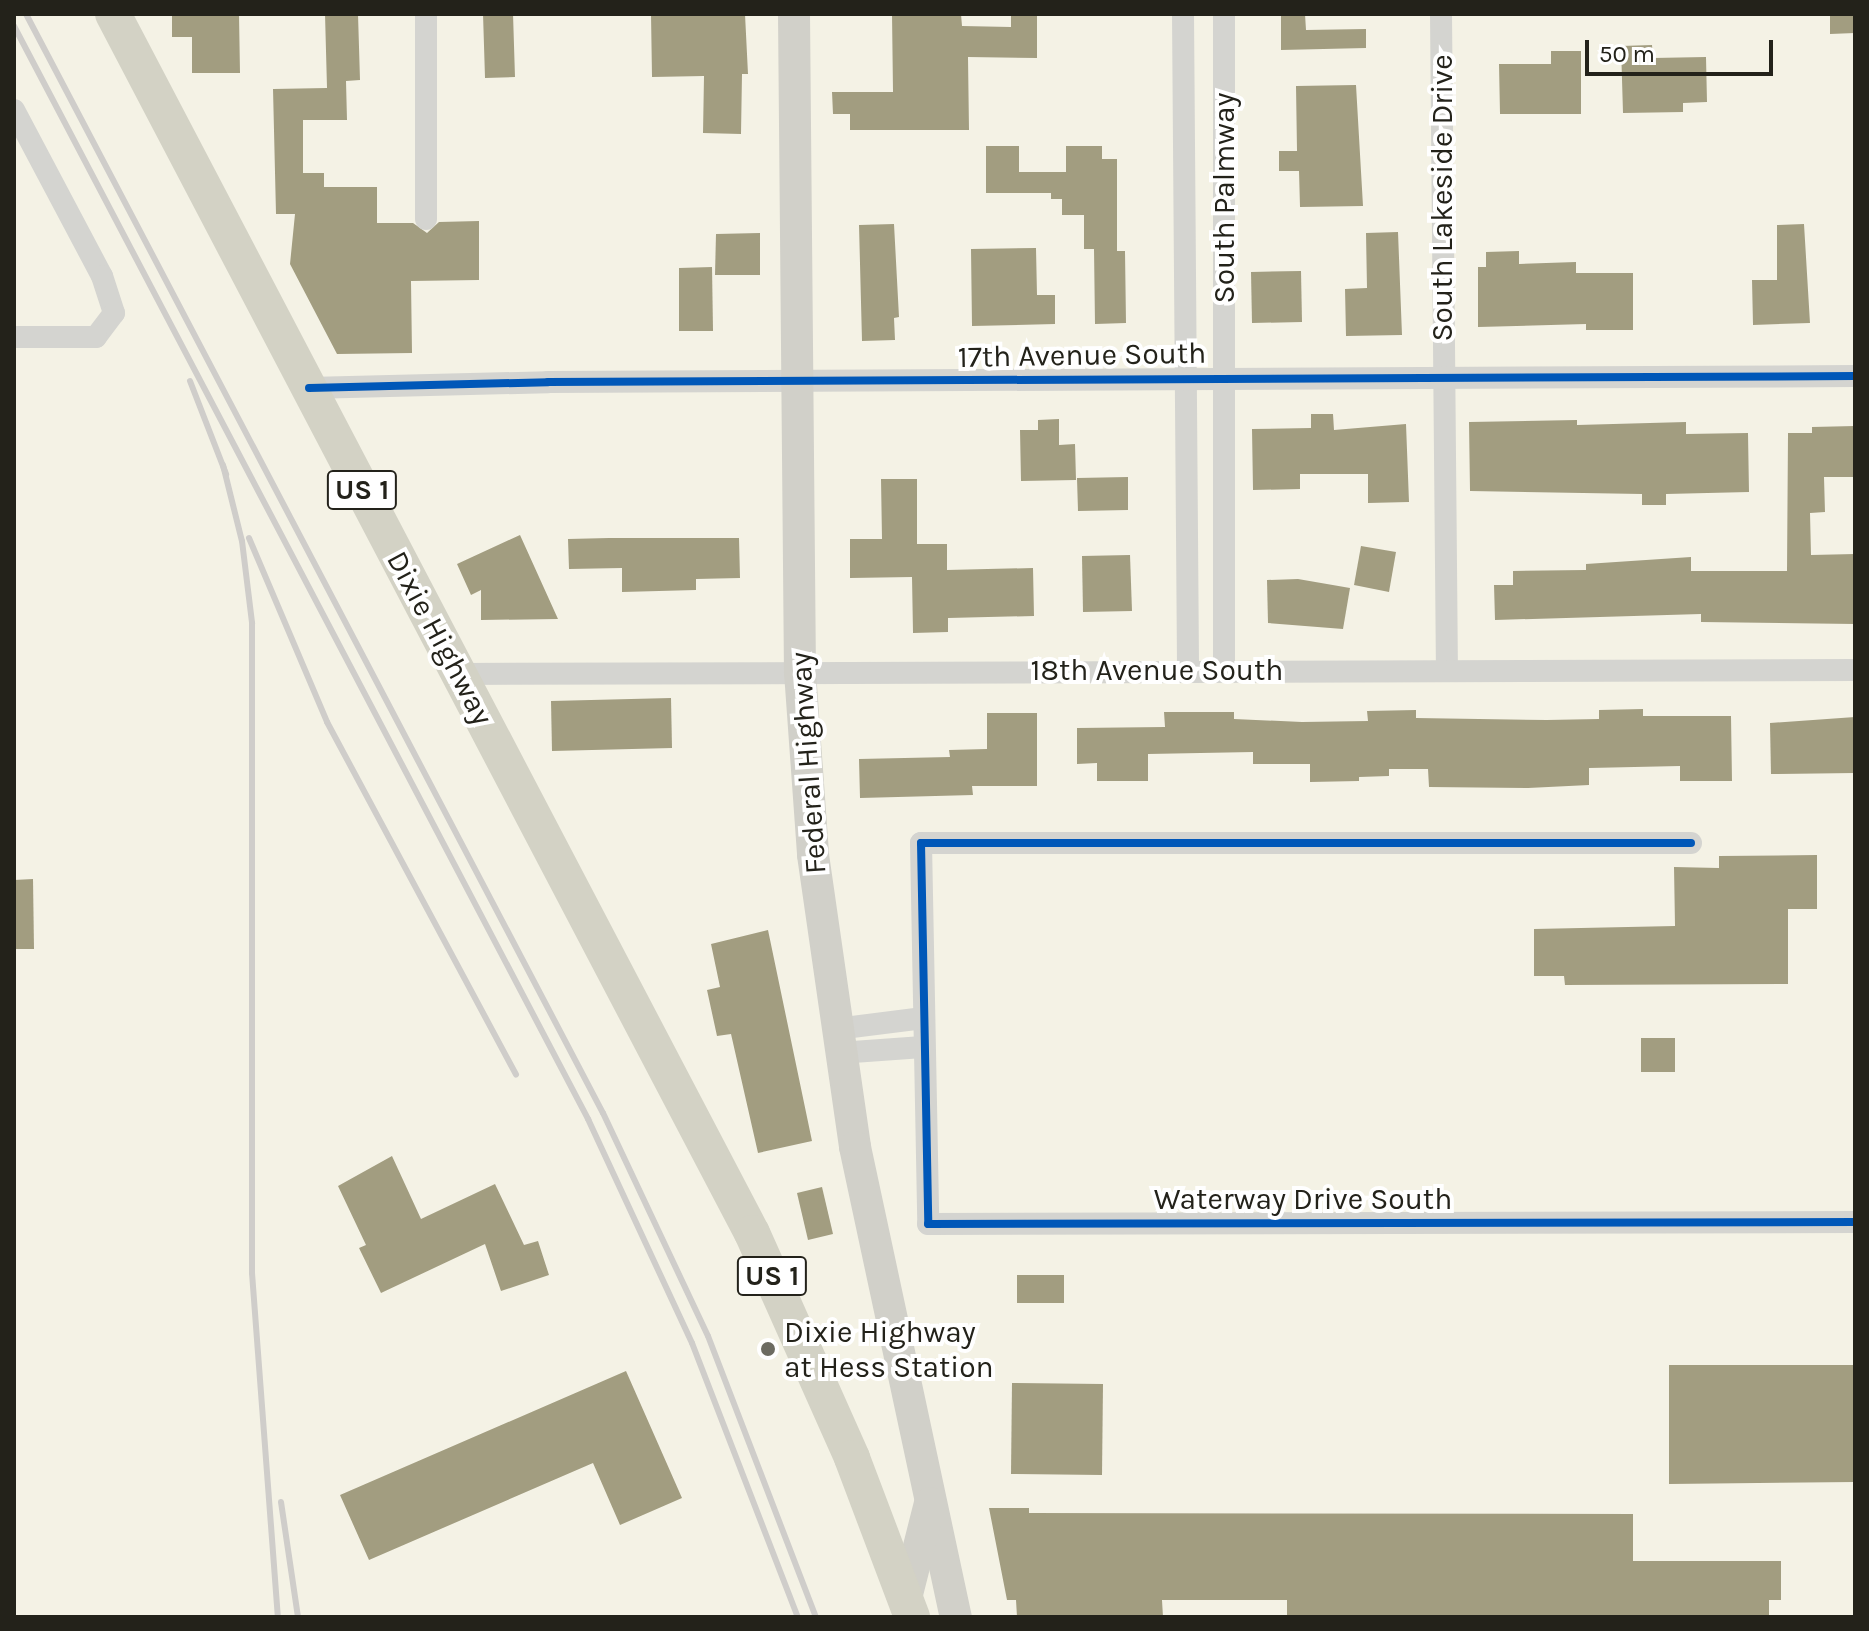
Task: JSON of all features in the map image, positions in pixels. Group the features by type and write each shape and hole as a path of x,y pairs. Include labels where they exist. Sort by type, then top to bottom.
{"main road":[{"name":"Dixie Highway","path":"113,14 752,1233 846,1445 909,1608"},
{"name":"Federal Highway","path":"794,14 800,672 813,855 838,1041 898,1366 956,1617"},
{"name":"Federal Highway","path":"909,1608 931,1500"}],"street":[{"path":"426,14 426,219"},
{"name":"South Palmway","path":"1183,14 1188,669"},
{"name":"South Palmway","path":"1224,14 1224,670"},
{"name":"South Lakeside Drive","path":"1441,14 1447,671"},
{"path":"14,110 102,276 114,313 96,337 14,337"},
{"name":"17th Avenue South","path":"309,388 1188,377 1855,376"},
{"name":"18th Avenue South","path":"459,674 1188,669 1855,670"},
{"path":"838,1041 923,1047 921,843 1691,843"},
{"path":"838,1041 923,1018"},
{"name":"Waterway Drive South","path":"923,1047 928,1224 1855,1222"}],"building":[{"path":"172,14 239,14 240,73 192,73 192,37 172,37"},
{"path":"325,14 358,14 360,80 346,81 347,120 303,120 303,173 324,173 324,187 377,187 377,223 413,223 427,233 439,222 479,221 479,280 411,281 412,353 337,354 290,264 295,214 276,214 273,89 327,88"},
{"path":"483,14 513,14 515,77 485,78"},
{"path":"651,14 745,14 748,74 742,74 741,134 703,133 704,76 652,77"},
{"path":"892,14 961,14 962,26 1011,27 1011,14 1037,14 1037,58 968,57 969,130 850,130 850,114 833,114 832,92 893,92"},
{"path":"1281,14 1305,14 1306,30 1366,29 1366,48 1281,50"},
{"path":"1830,14 1855,14 1855,33 1830,34"},
{"path":"1652,45 1653,58 1706,57 1707,102 1683,103 1683,112 1623,113 1621,46"},
{"path":"1551,51 1581,51 1581,114 1500,114 1499,64 1551,64"},
{"path":"1356,85 1363,206 1300,207 1299,171 1279,171 1279,151 1297,151 1296,86"},
{"path":"986,146 1019,146 1019,172 1066,172 1066,146 1102,146 1102,159 1117,159 1117,251 1125,251 1126,323 1095,324 1094,249 1084,249 1084,215 1062,215 1062,199 1051,199 1051,193 986,193"},
{"path":"894,224 899,317 894,318 895,340 862,341 859,225"},
{"path":"1804,224 1810,323 1753,325 1752,280 1777,280 1777,225"},
{"path":"1398,232 1402,335 1346,336 1345,289 1367,288 1366,233"},
{"path":"760,233 760,275 715,275 716,234"},
{"path":"1036,248 1037,295 1055,295 1055,324 972,326 971,249"},
{"path":"1519,251 1519,264 1576,262 1576,273 1633,273 1633,330 1586,330 1586,324 1478,327 1478,267 1486,267 1486,252"},
{"path":"712,267 713,331 679,331 679,268"},
{"path":"1301,271 1302,322 1252,323 1251,272"},
{"path":"1311,414 1333,414 1334,430 1406,424 1409,502 1368,503 1368,474 1300,474 1300,489 1253,490 1252,429 1311,428"},
{"path":"1059,419 1059,445 1075,444 1076,480 1021,481 1020,430 1038,430 1038,420"},
{"path":"1577,420 1577,425 1686,422 1686,434 1748,433 1749,492 1666,494 1666,505 1642,505 1642,494 1470,491 1469,422"},
{"path":"1855,426 1855,477 1824,477 1825,512 1810,513 1811,555 1855,554 1855,624 1701,622 1701,614 1495,620 1494,585 1513,585 1513,571 1586,570 1586,564 1691,557 1691,571 1787,571 1788,433 1812,433 1812,427"},
{"path":"1128,477 1128,510 1078,511 1077,478"},
{"path":"881,479 917,479 917,544 947,544 947,570 1033,568 1034,616 948,618 948,632 913,633 912,577 850,578 850,539 882,539"},
{"path":"520,535 558,619 481,620 481,590 471,595 457,564"},
{"path":"739,538 740,578 696,579 696,590 622,592 622,568 569,569 568,539"},
{"path":"1361,546 1396,552 1389,592 1354,585"},
{"path":"1130,555 1132,611 1083,612 1082,556"},
{"path":"1298,579 1350,588 1343,629 1268,623 1267,580"},
{"path":"671,698 672,748 552,751 551,701"},
{"path":"1643,709 1643,716 1731,716 1732,781 1680,781 1680,766 1589,768 1589,785 1528,788 1429,787 1428,769 1389,769 1389,776 1359,777 1359,781 1310,782 1310,764 1253,764 1253,752 1148,754 1148,781 1097,781 1097,763 1077,764 1077,728 1165,727 1164,712 1234,712 1234,719 1302,722 1368,721 1367,711 1416,710 1416,718 1547,720 1599,719 1599,710"},
{"path":"987,713 1037,713 1037,786 972,786 973,795 860,798 859,759 950,757 949,750 987,749"},
{"path":"1855,717 1855,773 1771,774 1770,723"},
{"path":"1817,855 1817,909 1788,909 1788,984 1565,985 1564,976 1534,976 1534,929 1675,926 1674,867 1719,868 1719,856"},
{"path":"33,879 34,949 14,949 14,880"},
{"path":"768,930 812,1141 758,1153 731,1034 717,1036 707,990 720,987 711,944"},
{"path":"1641,1038 1675,1038 1675,1072 1641,1072"},
{"path":"392,1156 421,1219 495,1184 524,1245 538,1241 549,1275 501,1291 485,1244 381,1293 359,1248 366,1245 338,1186"},
{"path":"822,1187 833,1234 808,1240 797,1193"},
{"path":"1017,1275 1064,1275 1064,1303 1017,1303"},
{"path":"1669,1365 1855,1365 1855,1482 1669,1484"},
{"path":"626,1371 682,1498 620,1525 593,1463 369,1560 340,1495"},
{"path":"1012,1383 1103,1384 1102,1475 1011,1474"},
{"path":"989,1508 1029,1508 1029,1513 1633,1514 1633,1561 1781,1561 1781,1600 1769,1600 1769,1617 1287,1617 1287,1600 1162,1600 1163,1617 1017,1617 1016,1600 1007,1600"}],"railway":[{"path":"26,14 603,1113 708,1336 816,1617"},
{"path":"14,26 588,1119 692,1343 798,1617"},
{"path":"190,381 226,474"},
{"path":"223,465 242,541 252,623 252,1273 278,1617"},
{"path":"249,538 327,722 516,1074"},
{"path":"281,1502 298,1617"}],"cycle path":[{"path":"309,388 548,382 1855,376"},
{"path":"1691,843 921,843 928,1224 1855,1222"}],"place":[{"name":"Dixie Highway at Hess Station","path":"768,1349"}]}
